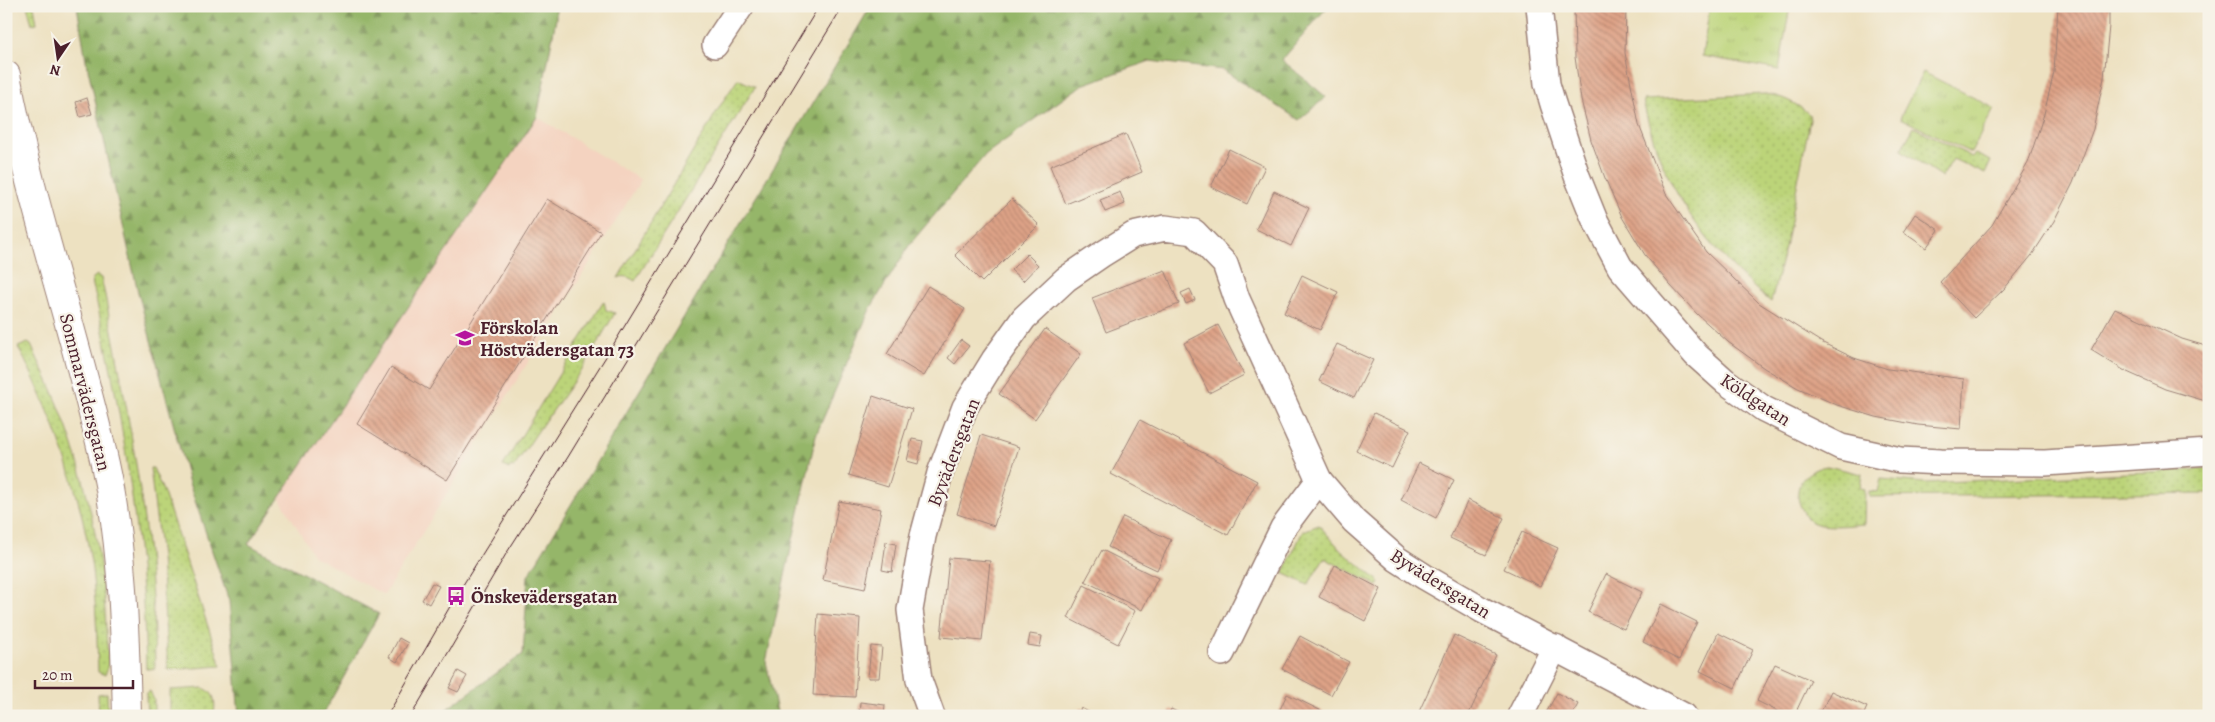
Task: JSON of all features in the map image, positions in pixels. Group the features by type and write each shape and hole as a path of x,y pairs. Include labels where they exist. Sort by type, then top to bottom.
{"street":[{"path":"715,45 741,6"},
{"name":"Köldgatan","path":"1539,6 1547,84 1553,104 1580,184 1594,218 1620,267 1696,355 1725,380 1764,409 1840,446 1900,460 2045,463 2209,452"},
{"name":"Sommarvädersgatan","path":"6,75 15,157 70,324 105,465 116,532 124,616 127,716"},
{"name":"Byvädersgatan","path":"932,716 919,680 910,610 923,536 940,474 965,407 994,360 1024,318 1066,279 1133,235 1165,228 1194,232 1225,264 1237,299 1319,480 1354,521 1397,559 1482,610 1684,716"},
{"path":"1222,653 1283,528 1319,480"},
{"path":"1520,716 1555,647"}],"shaded area":[{"name":"Förskolan Höstvädersgatan 73","path":"537,117 641,180 384,595 314,556 279,497"}],"green space":[{"path":"27,6 34,6 37,23 32,24"},
{"path":"77,6 556,6 556,19 537,117 248,544 379,614 322,716 239,716 229,601 189,483 138,292 86,60"},
{"path":"871,6 1328,6 1282,60 1326,97 1299,120 1223,70 1150,61 1082,85 986,154 910,244 870,309 816,435 766,662 778,716 437,716 523,654 528,576"},
{"path":"1710,6 1790,6 1779,70 1702,56"},
{"path":"1923,72 1994,108 1971,153 1900,118"},
{"path":"738,79 755,87 635,281 626,277 618,278 723,101"},
{"path":"1765,94 1777,96 1794,103 1809,114 1810,120 1785,247 1771,302 1726,260 1689,213 1661,160 1643,100"},
{"path":"1914,127 1972,157 1975,154 1991,161 1985,174 1953,159 1942,177 1901,150"},
{"path":"97,275 101,278 105,295 139,481 154,622 155,669 146,669 144,620 135,522 121,425 92,281"},
{"path":"604,301 606,310 615,313 584,366 514,467 511,466 509,469 503,466"},
{"path":"28,343 31,345 58,404 85,486 97,543 104,600 108,659 105,675 98,672 93,576 80,507 53,424 18,347"},
{"path":"1827,466 1862,474 1860,488 1865,489 1864,524 1821,525 1810,521 1806,517 1798,499 1799,486 1807,475"},
{"path":"150,468 153,468 164,493 221,666 168,670 161,557"},
{"path":"2209,469 2209,493 1869,497 1869,491 1878,492 1881,479 1925,483"},
{"path":"1319,525 1341,550 1380,582 1378,586 1324,558 1308,585 1283,573 1303,531"},
{"path":"203,688 208,690 213,696 215,703 214,716 170,716 170,690"},
{"path":"150,691 154,700 154,716 147,716 146,694"},
{"path":"107,693 108,716 99,716 98,694"}],"building":[{"path":"1574,6 1626,6 1625,53 1639,125 1666,194 1706,252 1759,303 1821,342 1854,358 1888,369 1964,379 1961,429 1918,425 1876,417 1837,405 1798,388 1764,368 1728,342 1698,315 1670,285 1645,255 1622,217 1591,140 1581,100 1575,57"},
{"path":"2058,6 2109,6 2104,78 2093,129 2073,183 2054,221 2032,255 2004,289 1974,318 1940,282 1992,225 2028,163 2044,114 2054,72"},
{"path":"87,98 92,114 80,117 76,102"},
{"path":"1126,134 1142,172 1066,204 1050,166"},
{"path":"1229,149 1265,167 1247,204 1211,187"},
{"path":"1274,191 1309,208 1291,246 1256,229"},
{"path":"1120,192 1125,204 1105,212 1100,200"},
{"path":"547,199 601,232 447,480 357,424 391,367 429,390"},
{"path":"1012,199 1039,225 982,282 955,255"},
{"path":"1915,214 1939,230 1926,248 1903,232"},
{"path":"1027,254 1038,265 1023,281 1011,270"},
{"path":"1165,270 1179,304 1106,332 1092,298"},
{"path":"1302,275 1338,292 1320,330 1284,313"},
{"path":"928,286 965,309 924,376 887,354"},
{"path":"1190,289 1195,300 1186,304 1181,293"},
{"path":"2115,308 2182,339 2209,347 2209,402 2165,389 2125,371 2091,350"},
{"path":"1218,325 1244,375 1209,393 1184,343"},
{"path":"1045,329 1081,354 1035,419 999,394"},
{"path":"961,340 969,346 955,364 948,358"},
{"path":"1337,344 1373,360 1354,398 1319,381"},
{"path":"873,396 912,409 888,487 849,475"},
{"path":"1374,413 1410,430 1392,468 1356,451"},
{"path":"1140,420 1257,481 1228,535 1111,474"},
{"path":"981,435 1019,447 994,526 957,514"},
{"path":"912,439 923,441 918,464 907,461"},
{"path":"1419,463 1454,480 1436,518 1401,500"},
{"path":"1468,500 1504,518 1486,555 1450,538"},
{"path":"839,501 881,509 865,589 823,580"},
{"path":"1123,517 1171,540 1157,570 1108,547"},
{"path":"1522,532 1558,548 1540,586 1504,569"},
{"path":"886,542 896,544 892,572 882,570"},
{"path":"1102,550 1158,578 1142,610 1085,581"},
{"path":"949,558 990,561 982,641 941,637"},
{"path":"1335,565 1381,589 1365,621 1319,597"},
{"path":"1606,574 1642,592 1624,629 1588,612"},
{"path":"432,583 439,586 429,604 422,600"},
{"path":"1084,585 1135,611 1118,644 1068,618"},
{"path":"1661,604 1697,622 1679,660 1643,642"},
{"path":"818,614 860,618 855,697 813,695"},
{"path":"1718,633 1753,650 1735,688 1700,671"},
{"path":"1030,634 1042,636 1040,647 1028,645"},
{"path":"1454,635 1496,655 1468,716 1417,716"},
{"path":"1300,636 1349,662 1331,695 1282,669"},
{"path":"399,638 408,643 397,662 389,657"},
{"path":"871,646 882,647 879,678 868,678"},
{"path":"1775,664 1811,680 1794,716 1787,716 1757,701"},
{"path":"458,671 467,676 458,692 449,688"},
{"path":"1831,691 1867,707 1863,716 1819,716"},
{"path":"1557,693 1578,704 1572,716 1551,716 1546,713"},
{"path":"1287,694 1332,716 1277,716"},
{"path":"860,702 885,705 884,716 859,716"},
{"path":"1081,708 1096,716 1077,716"},
{"path":"1171,709 1185,716 1168,716"}],"tram line":[{"path":"387,716 456,596 607,355 819,6"},
{"path":"411,716 506,554 568,457 843,6"}],"place":[{"name":"Förskolan Höstvädersgatan 73","path":"465,338"},
{"name":"Önskevädersgatan","path":"456,596"}]}
